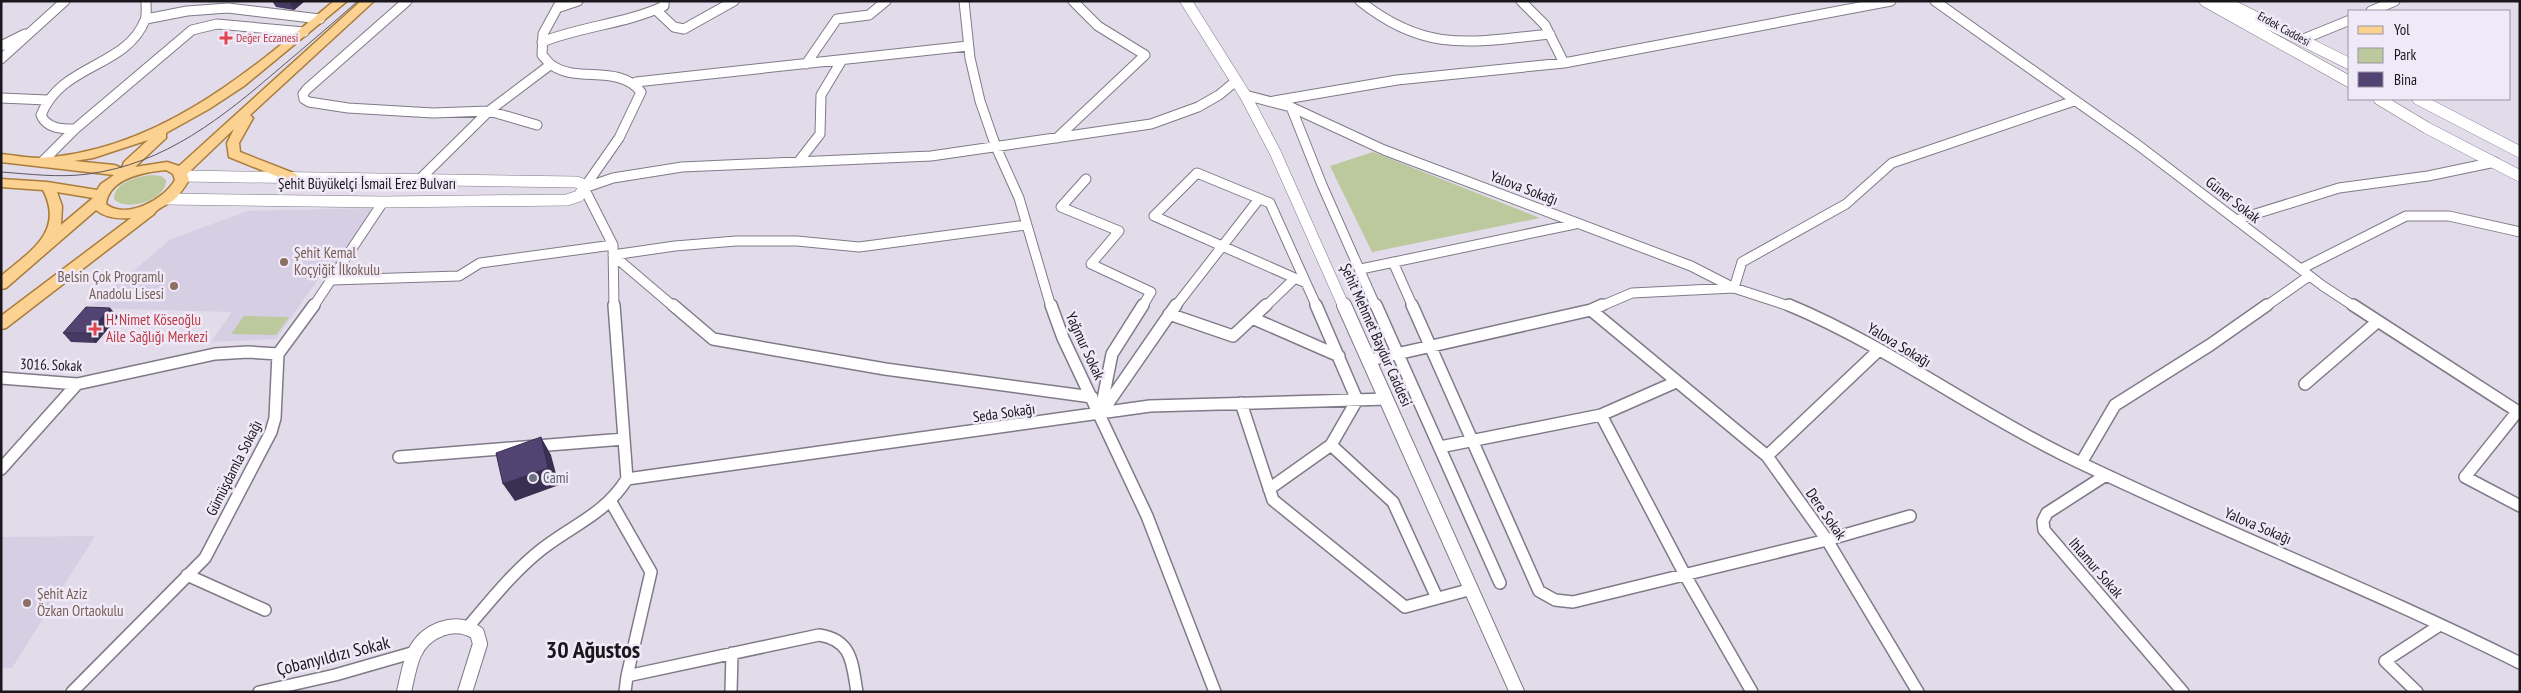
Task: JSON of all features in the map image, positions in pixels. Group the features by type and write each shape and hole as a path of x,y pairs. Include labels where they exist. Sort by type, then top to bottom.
{"main road":[{"path":"43,161 102,152 145,138 172,126 226,95 341,1"},
{"path":"181,175 259,100 368,1"},
{"path":"259,100 235,139 233,151 240,158 291,177"},
{"path":"126,174 129,165 172,126"},
{"path":"1,158 114,169 126,174"},
{"path":"1,284 100,197 108,185 126,174 158,166 174,168 181,175 181,184 164,201 1,324"},
{"path":"1,184 47,186 100,197"},
{"path":"47,186 54,200 56,216 48,242"},
{"path":"100,197 102,209 107,212 122,214 141,211 164,201"}],"street":[{"path":"1,60 65,1"},
{"path":"75,129 58,128 46,123 42,119 42,110 47,100 78,73 130,45 141,31 146,19 146,1"},
{"path":"406,1 307,89 304,99 309,102 348,108 433,113 489,111 537,125"},
{"path":"578,1 559,5 546,28 542,42 543,53 550,65 570,73 630,78 641,88 640,96 619,138 580,185"},
{"path":"542,42 569,32 620,23 656,10 664,6 664,1"},
{"path":"656,10 674,27 684,29 734,1"},
{"path":"806,64 837,19 869,15 886,1"},
{"name":"Yağmur Sokak","path":"964,1 968,46 980,101 996,146 1019,198 1035,260 1052,311 1147,516 1215,692"},
{"path":"1057,138 1145,55 1098,26 1073,1"},
{"name":"Şehit Mehmet Baydur Caddesi","path":"1186,1 1245,95 1276,152 1517,692"},
{"path":"1360,1 1371,12 1403,31 1429,40 1450,43 1550,34"},
{"path":"1521,1 1545,25 1564,63"},
{"path":"1273,101 1397,80 1564,63 1891,1"},
{"name":"Güner Sokak","path":"1935,1 2138,145 2305,273 2377,322 2519,413"},
{"name":"Erdek Caddesi","path":"2205,1 2348,81"},
{"name":"Erdek Caddesi","path":"2223,1 2348,63"},
{"path":"2373,10 2395,1"},
{"path":"146,19 187,11 228,8 320,19"},
{"path":"2301,40 2348,21"},
{"path":"43,161 75,129 192,30 217,24 304,32"},
{"path":"1,46 33,32"},
{"path":"636,82 968,46"},
{"path":"799,161 820,134 821,95 842,60"},
{"path":"420,179 489,111 550,65"},
{"path":"580,185 662,169 702,165 931,156 1057,138 1163,121 1209,101 1236,81"},
{"name":"Yalova Sokağı","path":"1245,95 1291,107 1384,150 1690,266 1734,288 1776,300 1815,316 1879,350 1992,417 2081,463 2369,591 2520,663"},
{"path":"1,98 47,100"},
{"path":"2381,100 2450,140 2520,176"},
{"path":"2420,100 2520,152"},
{"path":"1370,360 1591,310 1632,293 1734,288 1742,262 1846,204 1892,163 2074,101"},
{"path":"1291,107 1322,185 1500,583"},
{"path":"2236,220 2339,188 2428,176 2495,162"},
{"path":"1269,489 1331,445 1357,400 1339,356 1308,284 1270,203 1197,173 1154,216 1308,284"},
{"name":"Şehit Büyükelçi İsmail Erez Bulvarı","path":"164,201 383,202 567,200 579,196 580,185 420,179 181,175"},
{"path":"1086,179 1061,207 1119,230 1091,264 1151,292 1112,354 1100,414"},
{"path":"580,185 613,250 713,339 885,369 1092,397"},
{"path":"1100,414 1169,314 1223,248 1259,199"},
{"path":"278,354 332,280 383,202"},
{"path":"2081,463 2115,405 2210,345 2305,273 2406,216 2441,215 2520,232"},
{"path":"1361,269 1576,224"},
{"path":"332,280 459,276 480,263 613,250 736,241 797,241 860,247 1026,225"},
{"path":"468,627 531,558 555,540 589,521 611,502 626,479 614,308 613,250"},
{"path":"1393,262 1539,591 1546,596 1560,602 1573,602 1827,540 1910,516"},
{"path":"1169,314 1233,336 1294,278"},
{"name":"Dere Sokak","path":"1591,310 1767,456 1827,540 1918,692"},
{"path":"1252,318 1339,356"},
{"path":"2305,384 2377,322"},
{"path":"1767,456 1879,350"},
{"name":"3016. Sokak","path":"1,378 77,384 215,354 248,352 278,354"},
{"name":"Gümüşdamla Sokağı","path":"72,692 205,558 271,432 275,418 278,354"},
{"path":"1440,447 1601,415 1676,382"},
{"path":"1,468 77,384"},
{"name":"Seda Sokağı","path":"626,479 1150,406 1387,398"},
{"path":"1241,403 1273,500 1405,606 1472,589"},
{"path":"2519,413 2465,477 2520,506"},
{"path":"1601,415 1685,575 1752,692"},
{"path":"399,457 624,439"},
{"path":"1331,445 1393,502 1437,598"},
{"name":"Ihlamur Sokak","path":"2106,475 2047,513 2043,521 2044,530 2170,680 2183,692"},
{"path":"611,502 651,572 625,692"},
{"path":"187,575 265,610"},
{"path":"2417,692 2385,661 2440,625"},
{"path":"404,692 415,652 424,640 438,630 454,626 468,627 477,633 480,644 465,692"},
{"path":"627,676 812,636 834,637 844,643 850,652 857,692"},
{"name":"Çobanyıldızı Sokak","path":"259,692 335,676 415,652"},
{"path":"731,692 732,653"}],"shaded area":[{"path":"371,208 369,216 332,272 323,272 276,339 211,342 232,312 89,308 171,239 248,211"},
{"name":"Şehit Aziz Özkan Ortaokulu","path":"95,536 12,668 1,668 1,537"}],"green space":[{"path":"1373,152 1540,218 1372,252 1330,166"},
{"path":"152,175 161,176 166,180 165,187 153,198 145,202 128,205 114,199 118,188 123,184 134,179"},
{"path":"244,316 289,317 276,335 231,334"}],"building":[{"path":"86,307 110,308 88,333 63,333"},
{"path":"541,437 548,468 503,484 496,453"}],"tram line":[{"path":"1,172 55,176 88,174 116,169 168,149 192,136 237,104 358,1"}],"place":[{"name":"Değer Eczanesi","path":"226,38"},
{"name":"Şehit Kemal Koçyiğit İlkokulu","path":"284,262"},
{"name":"Belsin Çok Programlı Anadolu Lisesi","path":"174,286"},
{"name":"H. Nimet Köseoğlu Aile Sağlığı Merkezi","path":"95,329"},
{"name":"Cami","path":"533,478"},
{"name":"Şehit Aziz Özkan Ortaokulu","path":"27,603"}],"district":[{"name":"30 Ağustos","path":"593,650"}]}
